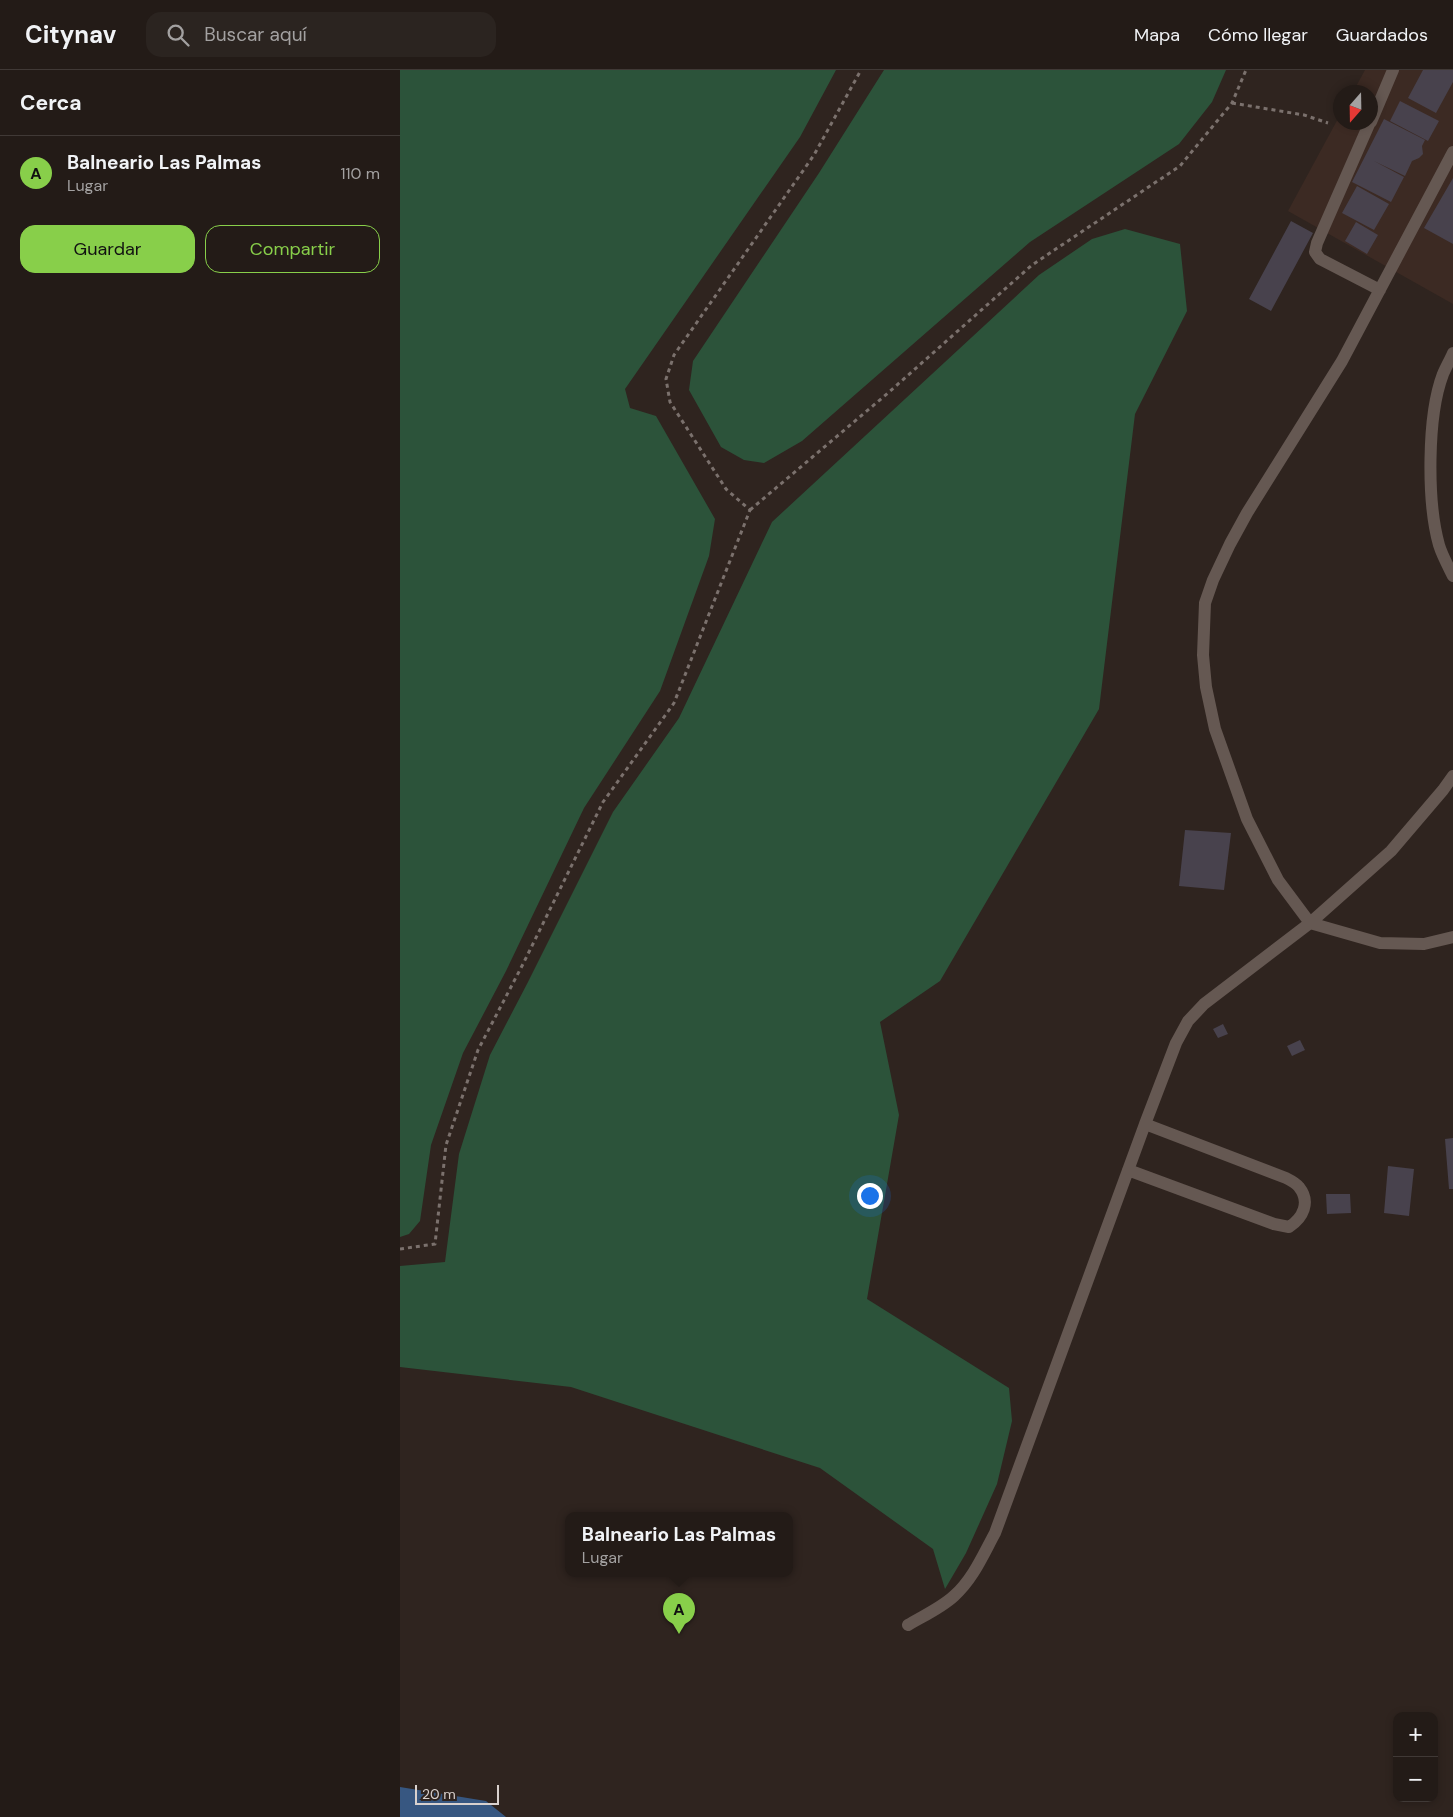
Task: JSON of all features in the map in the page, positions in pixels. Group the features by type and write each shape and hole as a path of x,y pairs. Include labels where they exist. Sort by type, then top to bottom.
{"lane":[{"path":"1378,105 1394,70"},
{"path":"1366,130 1317,242 1315,252 1320,259 1380,290"},
{"path":"1453,152 1342,361 1292,444 1246,513 1213,580 1205,603 1203,655 1206,687 1215,729 1247,819 1278,880 1310,923 1380,942 1424,944 1453,936"},
{"path":"1453,353 1442,376 1433,418 1431,478 1433,514 1440,546 1453,576"},
{"path":"908,1625 955,1596 972,1576 995,1533 1145,1124 1176,1043 1188,1021 1204,1004 1310,923 1391,851 1453,776"},
{"path":"1128,1170 1274,1224 1289,1227 1298,1221 1304,1210 1304,1196 1298,1185 1286,1178 1145,1124"}],"path":[{"path":"750,510 726,489 670,402 666,379 674,355 814,154 861,70"},
{"path":"400,1249 435,1244 446,1146 478,1050 603,802 674,703 750,510 888,393 1032,265 1180,166 1232,103 1246,70"},
{"path":"1232,103 1304,115 1328,123"}],"shaded area":[{"path":"1365,70 1453,70 1453,304 1288,211 1333,128 1333,130 1378,130 1378,85 1357,85"}],"green space":[{"path":"400,70 836,70 800,137 625,389 630,408 656,416 715,519 709,556 660,691 584,808 506,971 463,1053 431,1145 420,1221 409,1234 400,1237"},
{"path":"884,70 1226,70 1212,102 1179,144 1030,242 802,441 764,463 744,460 721,447 689,390 693,361 819,173"},
{"path":"1125,229 1180,244 1187,311 1135,414 1099,709 940,981 880,1022 899,1115 867,1299 1009,1388 1012,1421 997,1484 966,1553 945,1589 933,1549 820,1468 571,1387 400,1367 400,1266 445,1262 459,1154 490,1055 613,812 679,718 772,522 1039,275 1092,239"}],"water":[{"path":"400,1787 486,1801 506,1817 400,1817"}],"building":[{"path":"1423,70 1453,70 1453,82 1436,113 1408,98"},
{"path":"1400,101 1439,121 1428,141 1390,121"},
{"path":"1384,119 1425,140 1422,146 1423,154 1412,161 1405,176 1374,161 1404,177 1391,202 1352,182"},
{"path":"1453,178 1453,244 1424,228"},
{"path":"1357,186 1389,204 1374,230 1342,213"},
{"path":"1291,221 1313,233 1271,311 1249,299"},
{"path":"1356,222 1378,235 1367,254 1345,241"},
{"path":"1185,830 1231,833 1224,890 1179,886"},
{"path":"1223,1024 1228,1034 1218,1038 1213,1029"},
{"path":"1300,1040 1305,1050 1292,1056 1287,1046"},
{"path":"1453,1138 1453,1189 1449,1189 1445,1139"},
{"path":"1388,1166 1414,1169 1409,1216 1384,1213"},
{"path":"1326,1194 1350,1194 1351,1213 1327,1214"}],"place":[{"name":"Balneario Las Palmas","path":"679,1634"}]}
